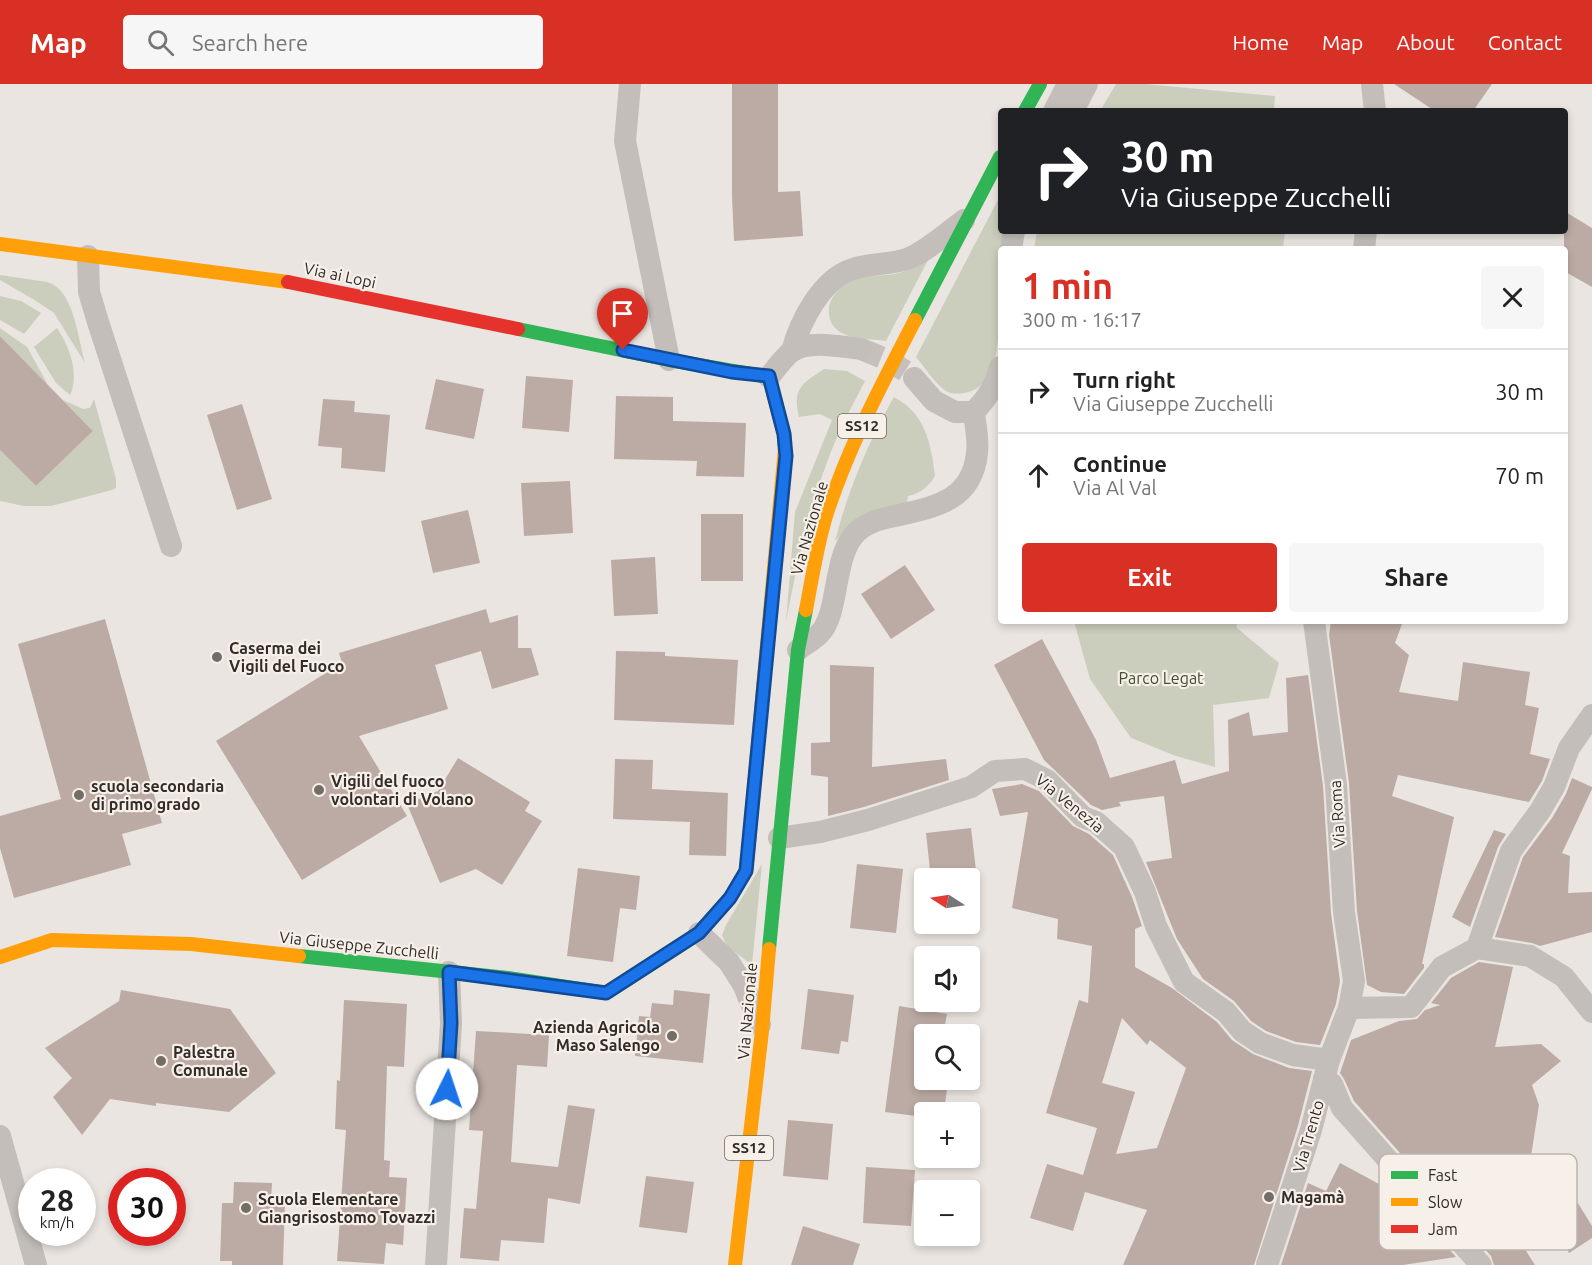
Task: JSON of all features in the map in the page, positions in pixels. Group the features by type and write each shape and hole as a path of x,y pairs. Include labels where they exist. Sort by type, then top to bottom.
{"street":[{"path":"630,84 625,141 669,360"},
{"path":"1027,108 1040,84"},
{"path":"1056,108 1068,84"},
{"path":"1074,108 1087,84"},
{"path":"1372,84 1376,108"},
{"name":"Via Nazionale","path":"735,1265 762,1031 798,650 826,517 868,411 998,163"},
{"path":"769,376 792,351 798,329 809,309 837,276 858,267 908,259 968,218"},
{"name":"Via ai Lopi","path":"0,244 250,276 325,288 669,360 769,376"},
{"path":"88,256 89,292 171,546"},
{"path":"792,351 808,346 861,349"},
{"name":"Via Giuseppe Zucchelli","path":"0,957 52,940 191,944 449,972 606,993 699,933 730,898 746,871 786,456 784,434 769,376"},
{"path":"914,378 934,401 955,412 974,412 986,399 998,377"},
{"path":"798,650 822,633 829,616 845,549 855,534 870,523 914,512 950,499 961,491 972,478 978,451 974,412"},
{"name":"Via Roma","path":"1314,624 1336,785 1344,912 1354,981 1349,1008"},
{"path":"1477,948 1511,850 1540,811 1554,787 1569,748 1592,715"},
{"name":"Via Venezia","path":"779,838 820,832 868,819 971,787 995,771 1025,769 1047,780 1083,817 1096,822 1124,847 1145,892 1156,926 1184,982 1226,1012 1242,1031 1260,1043 1326,1070"},
{"path":"699,933 729,962 744,986 762,1031"},
{"path":"1349,1008 1411,1007 1442,967 1477,948 1530,956 1564,977 1592,1012"},
{"path":"436,1265 451,1023 449,972"},
{"name":"Via Trento","path":"1267,1265 1311,1130 1326,1070 1349,1008"},
{"path":"1326,1070 1342,1108 1383,1154"},
{"path":"0,1136 36,1265"},
{"path":"1468,1250 1481,1265"}],"green space":[{"path":"1116,84 1145,84 1275,96 1274,108 1102,108"},
{"path":"998,200 998,234 1005,234 1001,246 998,246 998,339 990,373 979,386 964,393 950,393 938,384 916,357"},
{"path":"1036,234 1285,234 1283,246 1034,246"},
{"path":"928,260 886,341 852,337 837,330 832,323 829,315 831,301 835,294 849,282 862,277 898,273"},
{"path":"0,275 47,282 63,294 74,316 85,363 54,313 0,280"},
{"path":"0,296 21,301 41,313 24,334 0,320"},
{"path":"0,328 27,347 48,385 0,336"},
{"path":"57,328 72,360 74,378 70,395 56,383 34,347"},
{"path":"824,369 847,371 865,381 841,428 813,503 786,622 795,512 832,420 820,414 799,417 797,399 805,383"},
{"path":"894,397 913,411 920,420 931,452 935,476 924,489 908,496 907,503 853,523 835,541 860,467"},
{"path":"94,399 116,479 116,488 51,506 24,506 0,501 0,450 36,486 93,431 63,400 83,409 90,408"},
{"name":"Parco Legat","path":"1075,624 1236,624 1237,628 1279,663 1269,698 1213,705 1215,767 1176,756 1131,738 1090,679"},
{"path":"762,864 752,965 727,946 722,935"}],"building":[{"path":"732,84 778,84 778,192 800,191 803,236 734,241"},
{"path":"1394,84 1492,84 1475,108 1430,108"},
{"path":"1568,213 1592,228 1592,287 1568,273 1568,246 1564,246 1564,234 1568,234"},
{"path":"0,336 93,431 36,486 0,450"},
{"path":"526,376 573,380 569,432 522,428"},
{"path":"436,379 484,389 474,439 425,429"},
{"path":"616,396 673,397 673,421 746,423 744,477 696,476 697,461 614,459"},
{"path":"323,399 355,401 354,412 390,415 385,472 341,468 342,448 318,446"},
{"path":"242,404 272,499 237,510 207,415"},
{"path":"570,481 573,533 524,536 521,483"},
{"path":"468,510 480,563 433,573 421,521"},
{"path":"701,514 743,514 743,581 701,581"},
{"path":"655,557 658,614 614,616 611,560"},
{"path":"905,565 935,610 891,639 861,594"},
{"path":"486,609 490,623 518,615 518,648 531,648 539,675 492,689 481,651 435,665 448,709 359,736 407,816 302,880 216,741 342,663 339,653"},
{"path":"105,619 162,823 122,834 131,865 14,898 0,848 0,816 61,799 18,644"},
{"path":"1331,624 1402,624 1395,643 1409,655 1399,692 1458,701 1463,662 1530,672 1525,705 1539,708 1530,754 1550,759 1542,781 1529,802 1398,775 1392,796 1454,817 1422,964 1424,968 1404,994 1381,992 1367,985 1357,911 1349,783 1329,635"},
{"path":"1042,639 1096,740 1110,778 1175,760 1182,784 1229,771 1228,720 1249,712 1253,736 1288,732 1286,678 1308,675 1323,786 1331,913 1340,981 1336,1004 1320,1045 1296,1042 1266,1031 1251,1021 1234,1001 1203,979 1177,939 1146,862 1172,858 1164,796 1119,802 1121,806 1102,810 1091,805 1044,760 994,665"},
{"path":"616,651 665,652 665,656 738,660 734,725 614,720"},
{"path":"830,665 874,667 872,767 946,759 949,780 828,816 828,777 811,775 811,743 830,742"},
{"path":"458,758 530,802 525,811 542,821 502,885 476,869 440,883 407,804 438,791"},
{"path":"615,759 653,760 652,789 728,793 726,856 689,855 690,822 613,819"},
{"path":"1572,778 1592,789 1562,853 1570,856 1568,893 1592,892 1592,932 1540,946 1495,937 1523,857 1552,818"},
{"path":"1022,784 1039,791 1073,826 1089,834 1113,855 1142,926 1135,929 1135,967 1172,988 1217,1022 1232,1040 1253,1054 1289,1068 1312,1071 1298,1126 1254,1265 1123,1265 1147,1210 1085,1192 1073,1231 1030,1218 1047,1164 1083,1175 1097,1128 1046,1113 1079,1000 1088,1003 1092,946 1057,939 1058,919 1012,908 1028,812 1000,816 992,789","holes":["1122,1018 1147,1045 1150,1040 1186,1068 1157,1148 1116,1154 1135,1092 1102,1083"]},
{"path":"971,828 976,868 930,868 926,833"},
{"path":"1494,830 1506,834 1498,847 1470,927 1452,917"},
{"path":"857,864 903,869 896,933 850,928"},
{"path":"578,868 640,876 636,910 620,908 613,962 567,956"},
{"path":"1479,962 1513,967 1495,1047 1541,1044 1561,1061 1532,1085 1539,1105 1531,1154 1401,1154 1354,1101 1340,1073 1351,1040 1399,1021 1417,1019 1425,1010 1440,1005 1431,1003 1451,978"},
{"path":"808,989 854,995 848,1042 841,1041 839,1054 801,1049"},
{"name":"Palestra Comunale","path":"121,990 230,1009 276,1073 229,1112 156,1103 156,1106 110,1099 82,1135 53,1097 72,1078 45,1048 119,1001"},
{"name":"Azienda Agricola Maso Salengo","path":"674,990 710,994 703,1063 635,1056 639,1016 650,1017 652,1003 673,1005"},
{"path":"344,1000 407,1004 404,1067 387,1066 384,1160 390,1161 389,1177 407,1178 403,1245 386,1243 384,1264 337,1261 346,1130 335,1129"},
{"path":"899,1006 914,1008 914,1012 947,1014 945,1024 914,1024 914,1090 947,1090 945,1102 914,1102 914,1116 885,1112"},
{"path":"476,1031 549,1035 547,1067 517,1065 511,1162 558,1167 568,1105 595,1109 580,1204 548,1198 544,1243 501,1240 499,1261 460,1258 464,1208 476,1209 483,1131 469,1130"},
{"path":"788,1120 833,1124 828,1180 783,1176"},
{"path":"1340,1163 1379,1184 1379,1250 1450,1250 1456,1257 1403,1265 1281,1265 1308,1183 1326,1191"},
{"path":"866,1167 915,1170 911,1226 863,1223"},
{"path":"646,1176 694,1182 687,1233 639,1227"},
{"name":"Scuola Elementare Giangrisostomo Tovazzi","path":"234,1182 272,1183 271,1201 285,1202 283,1265 232,1265 232,1261 220,1261 222,1203 233,1203"},
{"path":"1577,1202 1592,1226 1592,1238 1577,1248"},
{"path":"803,1226 860,1244 853,1265 791,1265"},
{"path":"1486,1250 1525,1250 1535,1265 1494,1265"}],"tunnel":[{"path":"861,349 888,360 905,371"}],"traffic: fast":[{"path":"1027,108 1040,84"},
{"path":"915,320 998,161"},
{"path":"518,329 669,360 769,377 784,434 785,448"},
{"path":"769,949 798,650 806,610"},
{"path":"299,956 508,978 606,993 699,933 730,898 746,871 748,853"}],"traffic: slow":[{"path":"0,244 288,282"},
{"path":"806,610 820,539 835,490 866,416 915,320"},
{"path":"748,853 785,448"},
{"path":"0,957 52,940 191,944 299,956"},
{"path":"735,1265 762,1031 769,949"}],"traffic: jam":[{"path":"288,282 518,329"}],"place":[{"name":"Caserma dei Vigili del Fuoco","path":"217,657"},
{"name":"Vigili del fuoco volontari di Volano","path":"319,790"},
{"name":"scuola secondaria di primo grado","path":"79,795"},
{"name":"Azienda Agricola Maso Salengo","path":"672,1036"},
{"name":"Palestra Comunale","path":"161,1061"},
{"name":"Magamà","path":"1269,1197"},
{"name":"Scuola Elementare Giangrisostomo Tovazzi","path":"246,1208"}],"route":[{"path":"447,1089 451,1023 449,972 508,978 606,993 699,933 730,898 746,871 779,545 786,456 784,434 769,376 732,372 623,350"}]}
